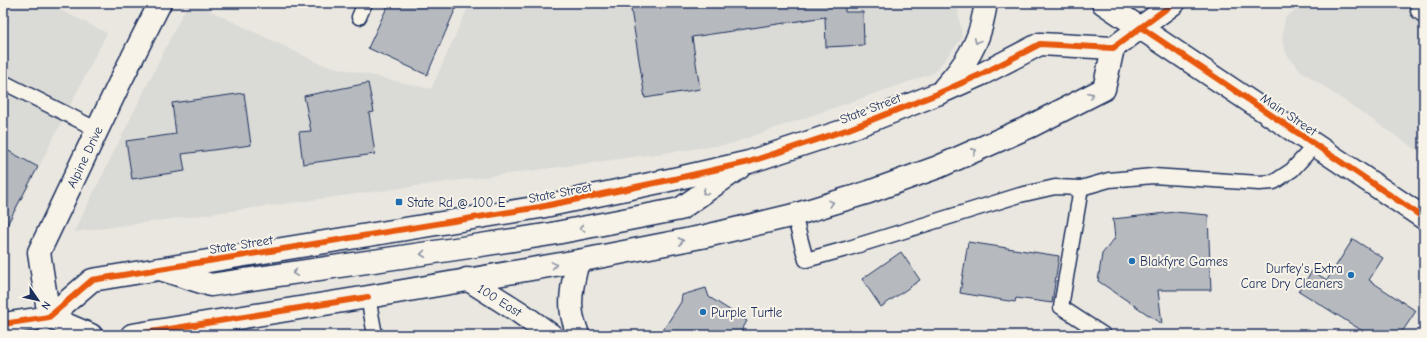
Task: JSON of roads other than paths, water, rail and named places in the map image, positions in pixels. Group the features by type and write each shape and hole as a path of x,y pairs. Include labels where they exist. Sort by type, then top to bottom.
{"main road":[{"name":"Alpine Drive","path":"49,317 39,252 160,3"},
{"path":"937,94 958,73 972,51 980,32 986,7 985,3"},
{"name":"Main Street","path":"1103,3 1424,218"},
{"path":"132,335 578,261 706,236 794,215 869,192 938,167 1031,126 1104,89 1113,48 1174,3"},
{"name":"State Street","path":"49,317 92,280 540,207 666,181 749,162 849,129 937,94 984,73 1040,44 1113,48"},
{"path":"159,269 211,285 551,234 680,209 749,162"},
{"path":"462,248 467,279"},
{"path":"578,261 574,276 571,302 572,314 578,335"},
{"name":"100 East","path":"467,279 519,312 551,335"},
{"path":"3,324 49,317 91,335"}],"lane":[{"path":"359,17 366,3"},
{"path":"1424,3 1418,11 1424,16"},
{"path":"3,82 98,130"},
{"path":"794,215 806,260 1020,195 1055,187 1081,188 1110,180 1153,176 1259,183 1274,182 1292,170 1315,145"},
{"path":"1081,188 1061,307 1104,335"},
{"path":"368,297 375,335"}],"place":[{"name":"State Rd @ 100 E","path":"399,202"},
{"name":"Blakfyre Games","path":"1132,261"},
{"name":"Durfey's Extra Care Dry Cleaners","path":"1351,275"},
{"name":"Purple Turtle","path":"703,312"}]}
